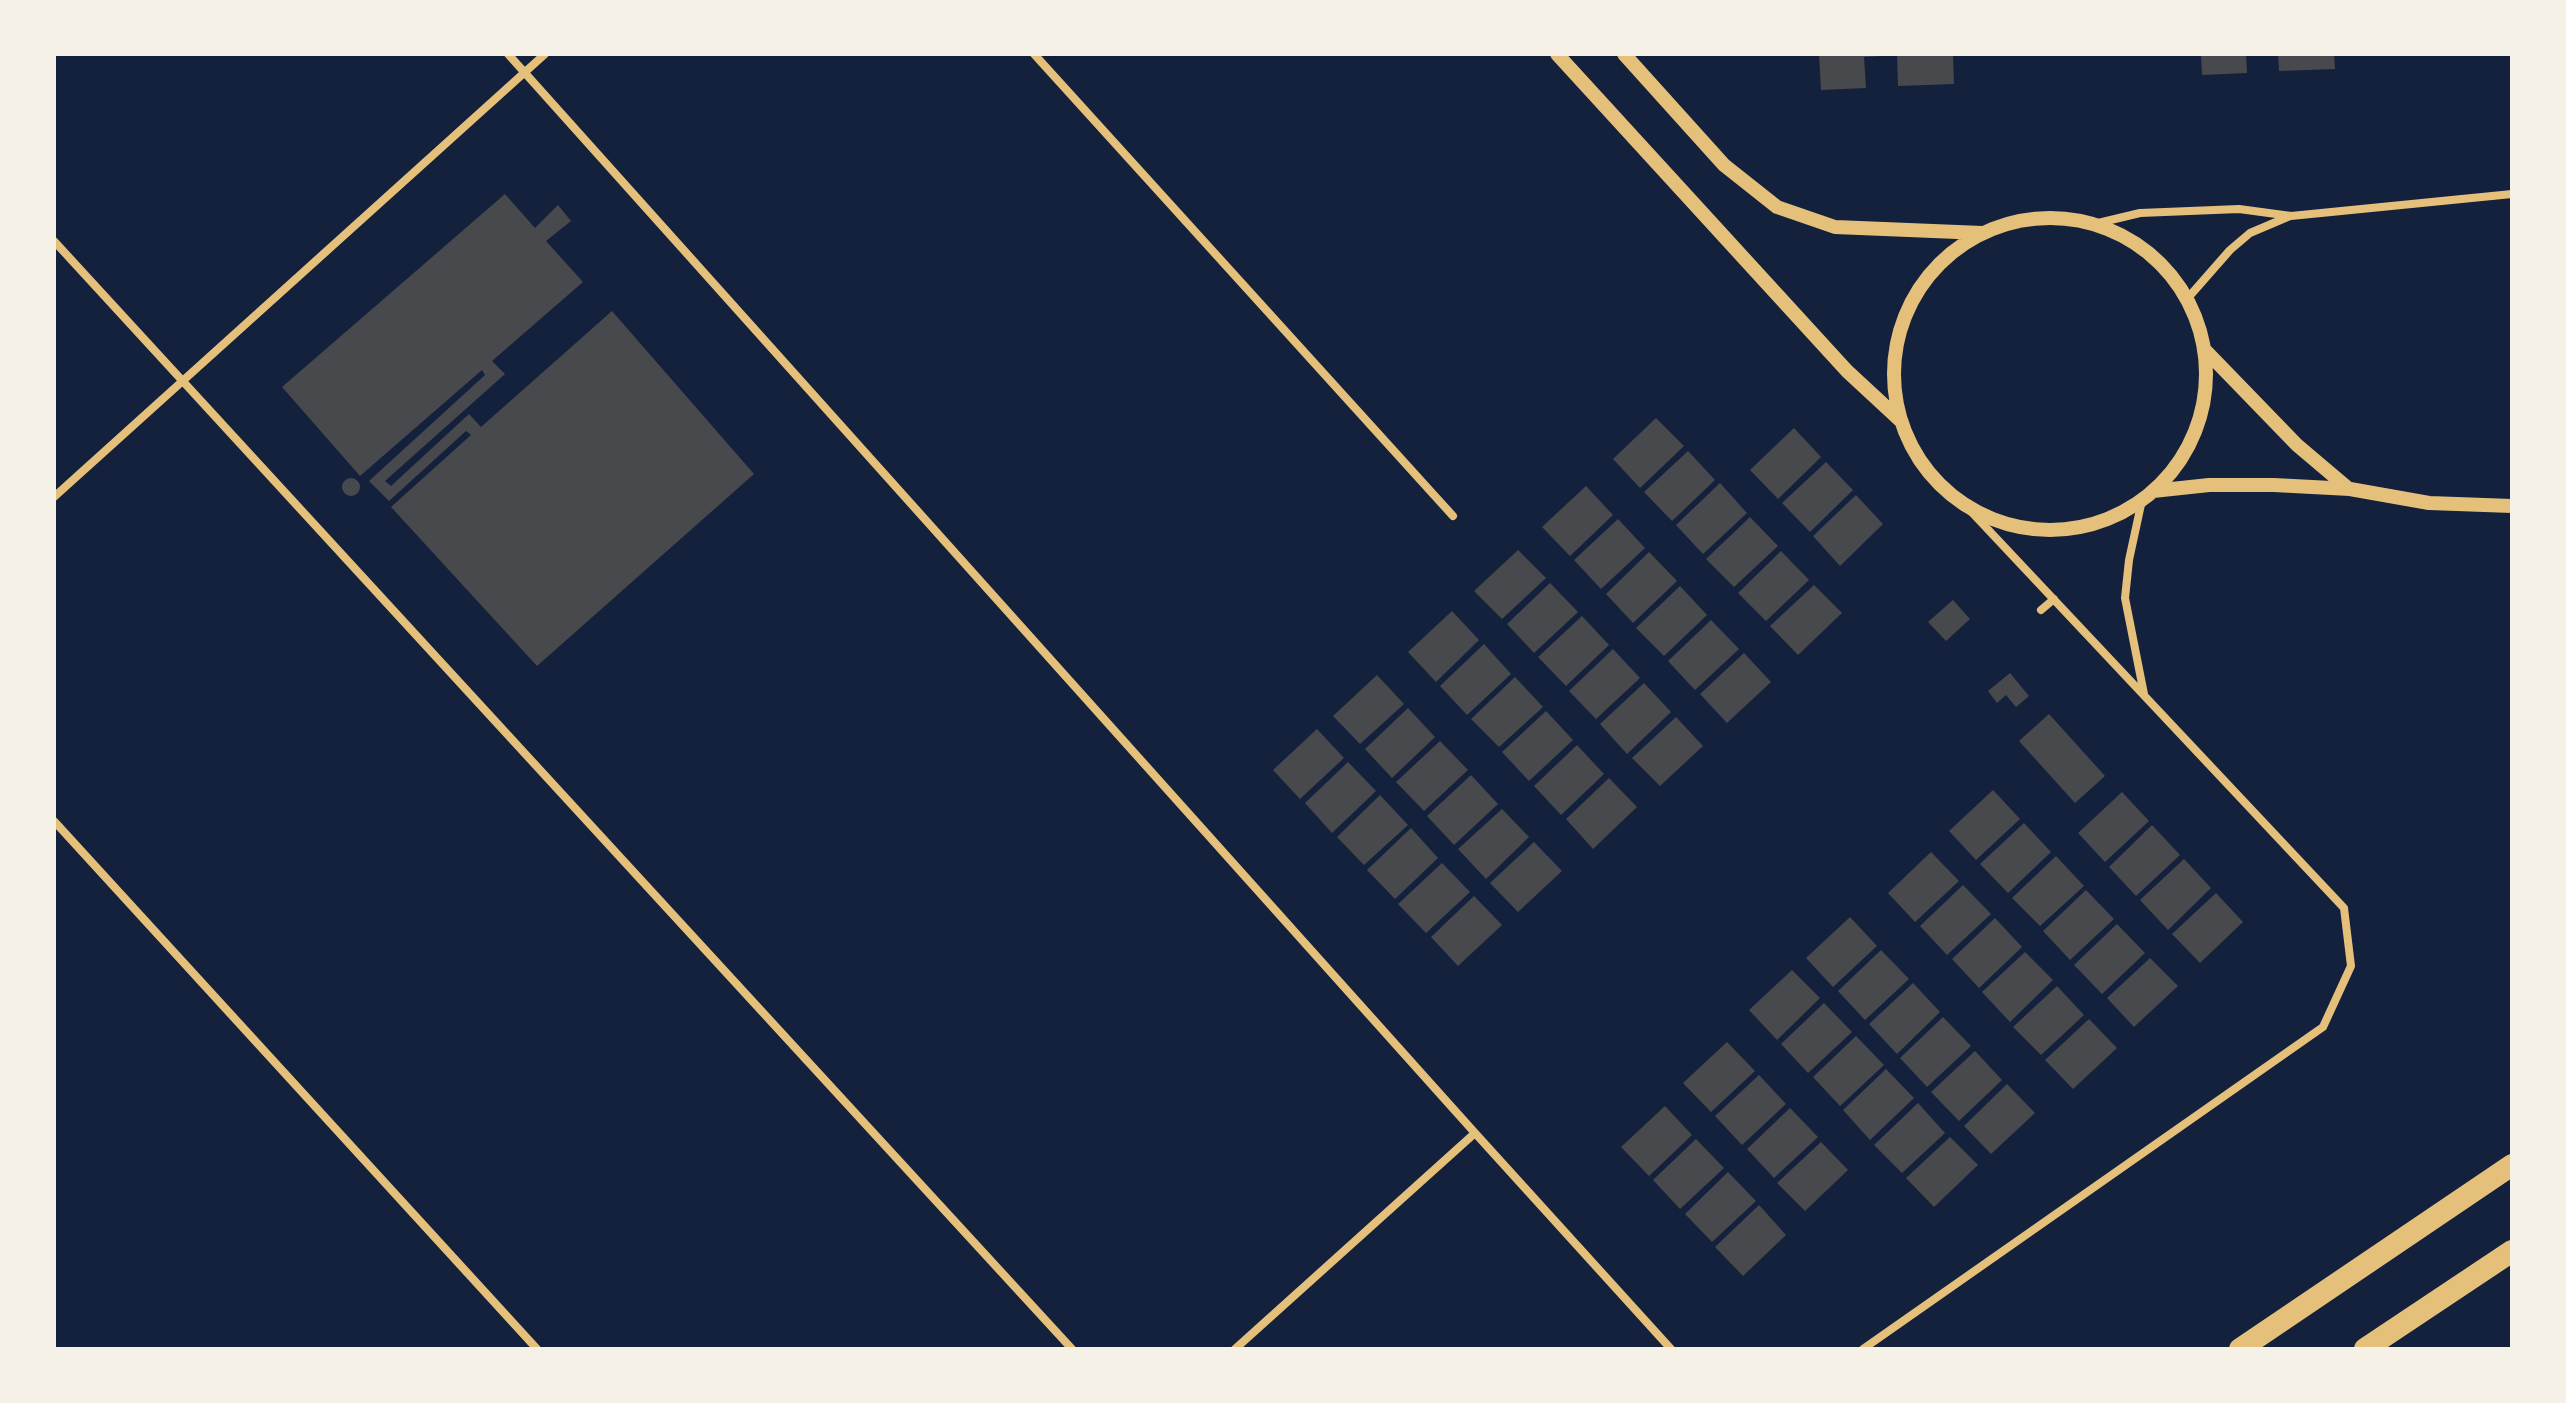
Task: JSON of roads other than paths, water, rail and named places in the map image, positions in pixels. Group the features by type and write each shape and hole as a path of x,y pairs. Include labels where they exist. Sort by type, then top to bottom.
{"highway":[{"path":"2240,1349 2512,1165"},
{"path":"2365,1349 2512,1251"}],"street":[{"path":"508,54 1671,1349"},
{"path":"54,497 545,54"},
{"path":"1034,54 1453,516"},
{"path":"1557,54 1847,371 1901,421"},
{"path":"1624,54 1724,165 1777,207 1835,227 1982,233"},
{"path":"2094,224 2140,213 2239,209 2291,216 2512,194"},
{"path":"2187,299 2250,233 2291,216"},
{"path":"1863,1349 2323,1027 2351,966 2344,908 1964,504 1925,468 1901,421 1893,377 1898,332 1917,291 1945,257 1982,233 2018,221 2056,217 2094,224 2131,241 2163,267 2187,299 2204,349 2206,389 2198,427 2179,462 2148,496 2109,518 2073,528 2035,529 1999,521 1964,504"},
{"path":"54,241 1072,1349"},
{"path":"2204,349 2297,445 2350,489"},
{"path":"2148,496 2209,485 2274,485 2350,489 2429,503 2512,506"},
{"path":"2144,695 2125,598 2129,560 2148,496"},
{"path":"2041,610 2054,599"},
{"path":"54,821 537,1349"},
{"path":"1235,1349 1475,1133"}]}
